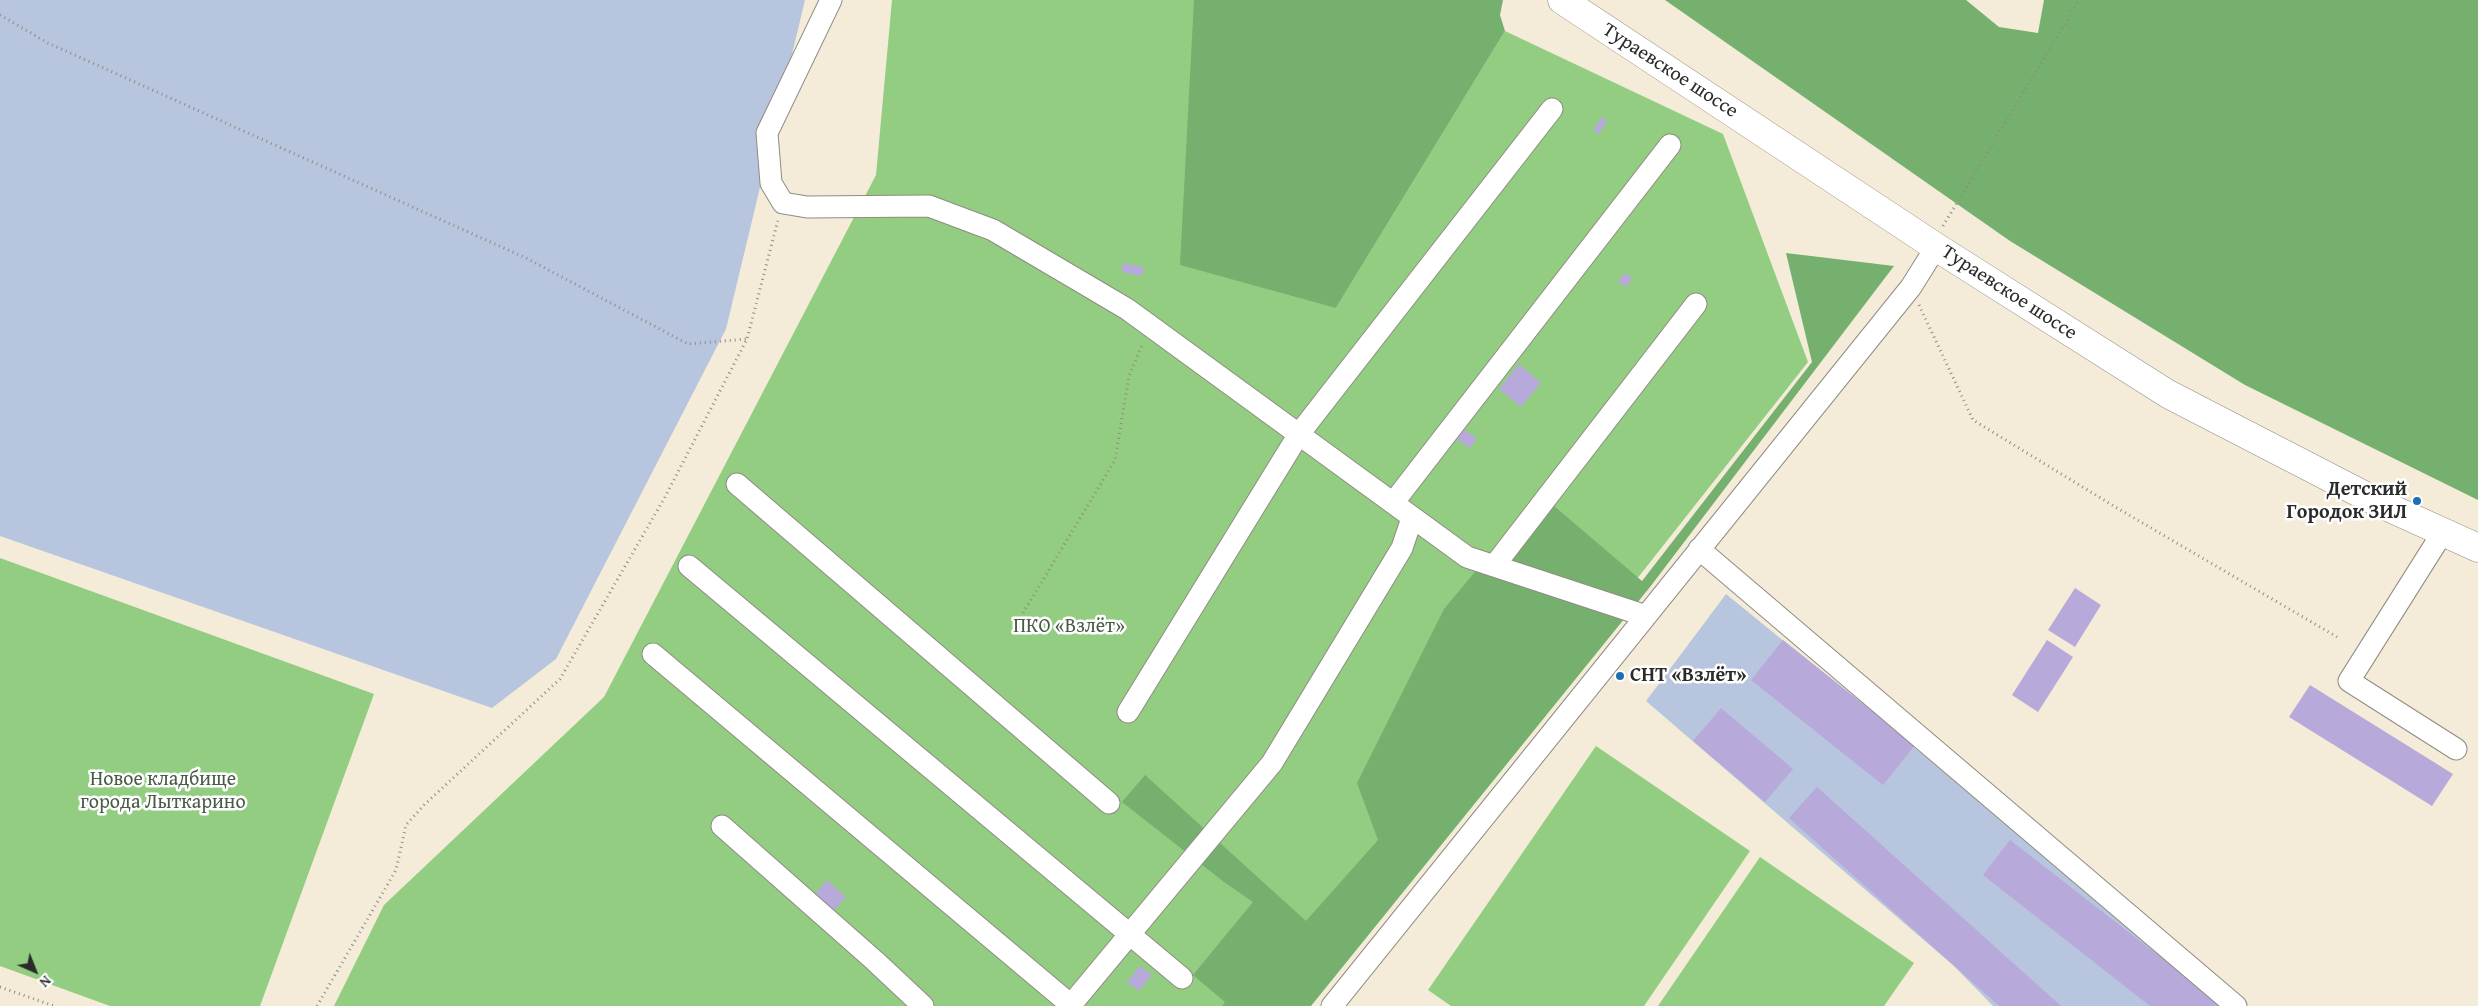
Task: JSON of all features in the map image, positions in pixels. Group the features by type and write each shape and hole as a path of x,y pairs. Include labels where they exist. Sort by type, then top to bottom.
{"main road":[{"name":"Тураевское шоссе","path":"1562,0 1936,246 2168,394 2378,503 2478,548"}],"street":[{"path":"831,0 767,133 771,183 783,203 807,207 929,206 993,230 1128,309 1467,557 1646,616"},
{"path":"1128,712 1298,434 1552,109"},
{"path":"1393,503 1670,145"},
{"path":"1332,1006 1910,287 1936,246"},
{"path":"1494,566 1696,304"},
{"path":"737,484 1109,803"},
{"path":"653,654 1070,1006 1272,763 1402,548 1412,518"},
{"path":"2443,532 2349,681 2456,749"},
{"path":"1699,549 2236,1006"},
{"path":"689,566 1129,936 1182,978"},
{"path":"722,826 875,961 923,1006"}],"path":[{"path":"1936,246 1946,218 2079,0"},
{"path":"0,15 48,43 526,258 688,344 747,338"},
{"path":"317,1006 396,870 406,825 424,805 560,679 665,497 747,338 783,203"},
{"path":"1910,287 1973,420 2117,508 2337,637"},
{"path":"1022,613 1114,460 1129,376 1150,325"},
{"path":"0,987 54,1006"}],"shaded area":[{"path":"0,0 805,0 726,329 556,659 492,708 0,536"},
{"path":"1726,594 2230,1005 1993,1006 1954,966 1646,701"}],"green space":[{"name":"ПКО «Взлёт»","path":"892,0 1198,0 1336,308 1505,31 1723,134 1808,362 1300,1006 334,1006 384,905 604,697 876,175"},
{"path":"1194,0 1503,0 1500,15 1505,31 1336,308 1180,265"},
{"path":"1665,0 1966,0 1999,27 2038,33 2044,0 2478,0 2478,500 2245,385 2010,241"},
{"path":"1786,253 1894,266 1650,587 1311,1006 1222,1006 1225,1002 1193,975 1253,902 1224,882 1122,802 1145,775 1306,921 1378,840 1357,783 1444,609 1540,494 1642,581 1812,362"},
{"name":"Новое кладбище города Лыткарино","path":"0,558 374,694 260,1006 110,1006 0,966"},
{"path":"1596,746 1750,851 1644,1006 1451,1006 1428,990"},
{"path":"1760,857 1914,963 1884,1006 1658,1006"}],"building":[{"path":"1602,117 1607,121 1599,134 1593,130"},
{"path":"1123,263 1144,267 1142,276 1122,272"},
{"path":"1625,273 1632,278 1626,287 1618,281"},
{"path":"1519,364 1541,383 1521,407 1499,389"},
{"path":"1461,428 1477,438 1470,448 1455,438"},
{"path":"2075,588 2101,605 2075,647 2048,630"},
{"path":"1783,640 1915,745 1883,785 1751,680"},
{"path":"2047,640 2073,657 2038,712 2012,695"},
{"path":"2310,685 2453,774 2432,806 2289,717"},
{"path":"1721,708 1793,769 1765,802 1693,741"},
{"path":"1817,787 2061,1006 1999,1006 1789,818"},
{"path":"2010,840 2221,1004 2219,1006 2150,1006 1983,875"},
{"path":"827,880 846,897 834,910 815,894"},
{"path":"1140,966 1152,975 1139,991 1127,982"}],"place":[{"name":"Детский Городок ЗИЛ","path":"2417,501"},
{"name":"СНТ «Взлёт»","path":"1620,676"}]}
